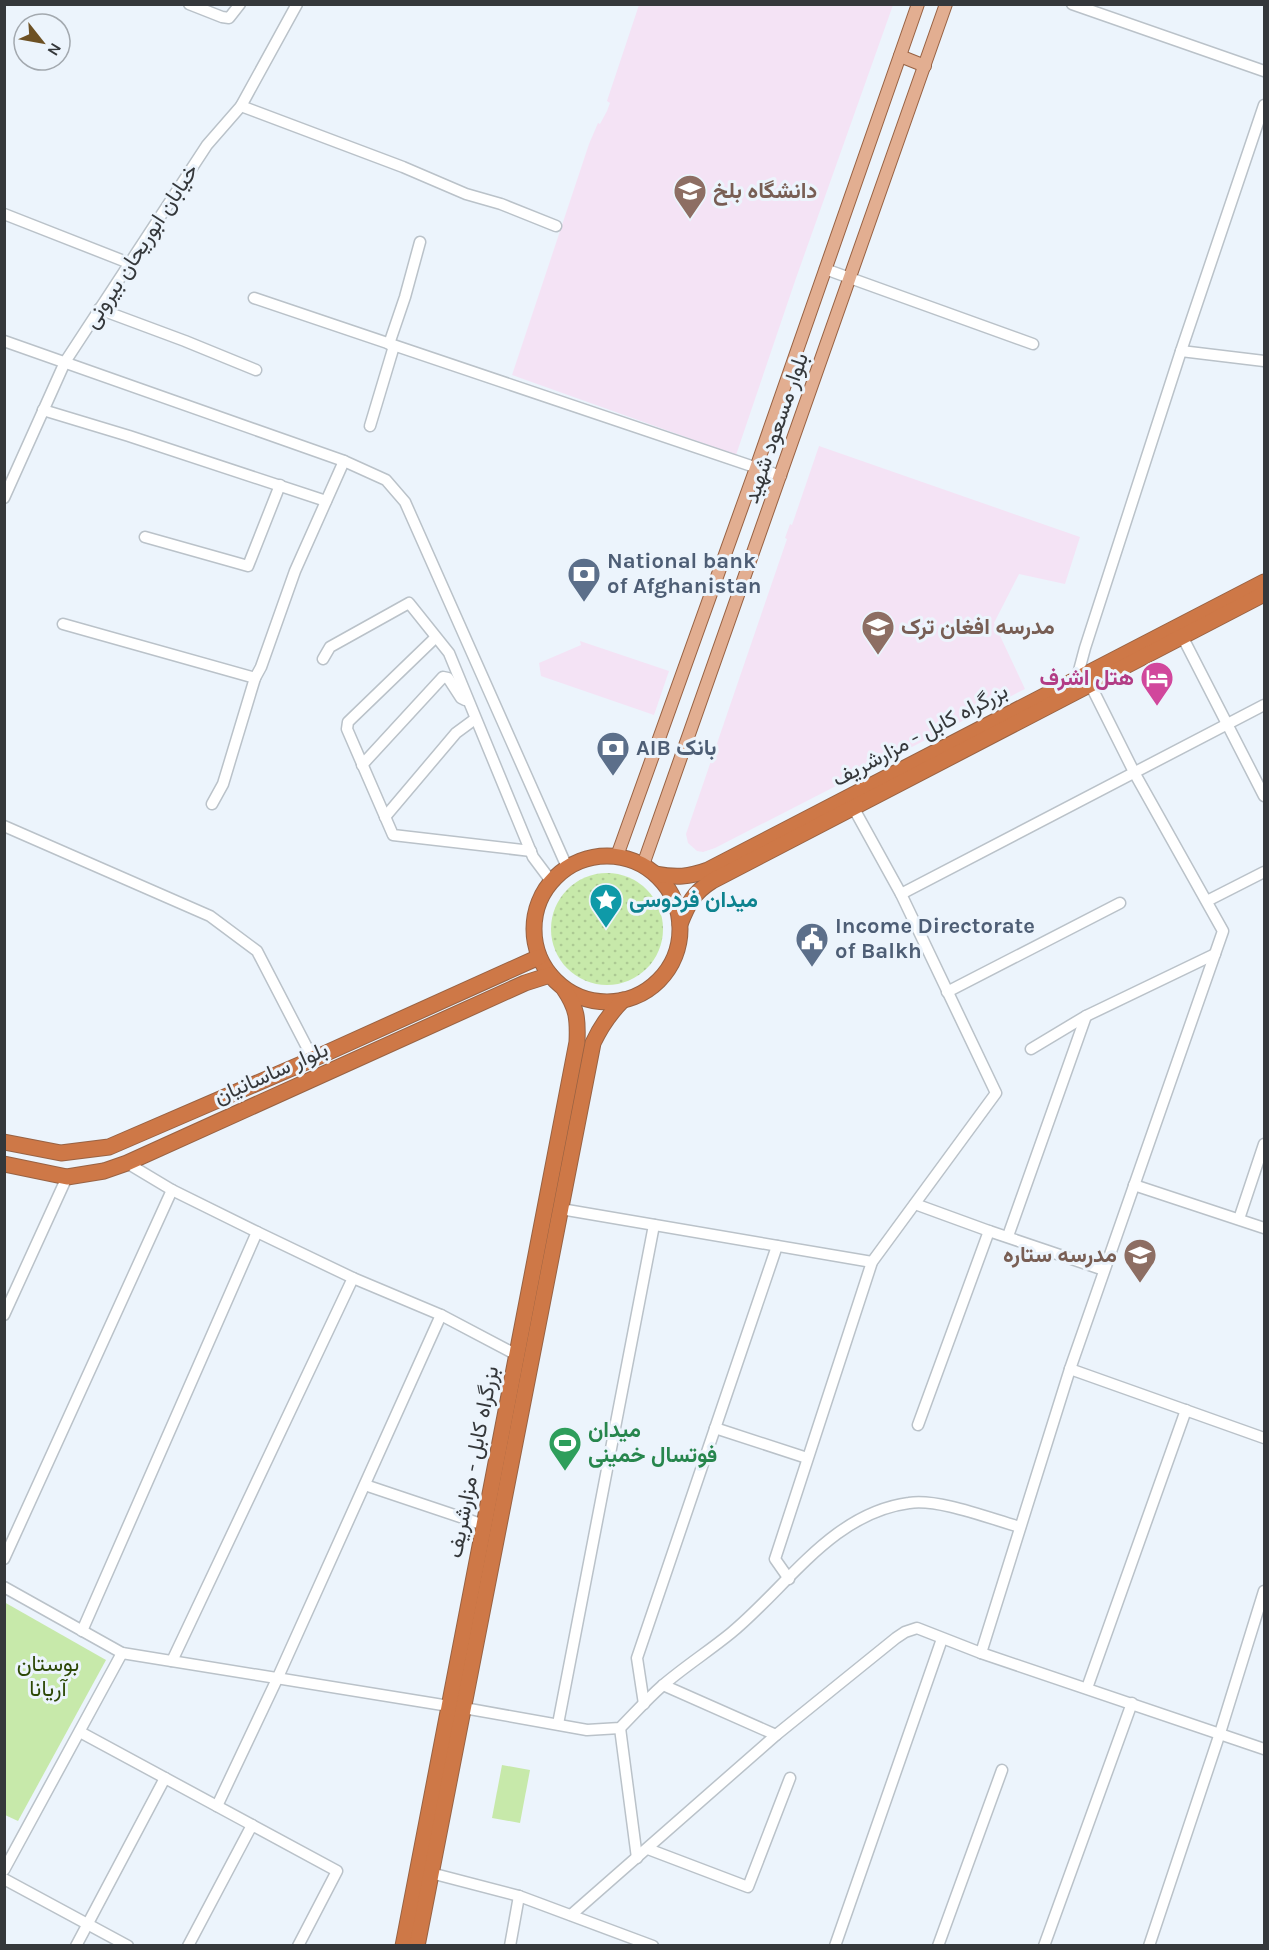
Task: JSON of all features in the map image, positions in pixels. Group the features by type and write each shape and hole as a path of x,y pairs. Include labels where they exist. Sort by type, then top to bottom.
{"highway":[{"name":"بزرگراه کابل - مزارشریف","path":"656,874 675,878 690,877 774,843 853,807 1264,582"},
{"name":"بزرگراه کابل - مزارشریف","path":"680,924 687,905 699,890 774,843 1084,681 1182,636 1264,594"},
{"path":"617,856 643,865 656,874 668,888 677,905 680,924 679,944 671,964 659,980 642,993 623,1000 603,1002 583,998 564,989 550,975 539,957 535,942 535,918 542,895 551,881 567,867 591,857 617,856"},
{"name":"بلوار ساسانیان","path":"4,1142 61,1153 109,1147 313,1059 539,957"},
{"name":"بلوار ساسانیان","path":"4,1164 67,1177 104,1171 127,1163 525,983 550,975"},
{"name":"بزرگراه کابل - مزارشریف","path":"456,1707 484,1525 577,1042 578,1021 574,1004 564,989"},
{"name":"بزرگراه کابل - مزارشریف","path":"403,1946 424,1871 456,1707 561,1209 593,1043 600,1027 623,1000"},
{"name":"بزرگراه کابل - مزارشریف","path":"417,1946 424,1871"}],"main road":[{"name":"بلوار مسعود شهید","path":"617,856 756,468 918,4"},
{"name":"بلوار مسعود شهید","path":"643,865 946,4"},
{"path":"900,56 925,66"}],"street":[{"path":"189,4 229,18 240,4"},
{"name":"خیابان ابوریحان بیرونی","path":"4,498 65,362 207,145 241,106 297,4"},
{"path":"1072,4 1264,71"},
{"path":"981,1653 1070,1369 1223,931 1084,681 1085,648 1181,351 1264,105"},
{"path":"241,106 403,167 466,194 501,204 556,226"},
{"path":"4,214 129,263"},
{"path":"370,426 420,242"},
{"path":"825,269 1033,344"},
{"path":"254,298 781,476"},
{"path":"99,309 256,370"},
{"path":"4,340 344,461 386,480 405,502 567,867"},
{"path":"1181,351 1264,361"},
{"path":"43,410 326,501"},
{"path":"212,804 222,784 255,678 295,571 344,461"},
{"path":"145,537 248,566 280,485"},
{"path":"323,659 330,647 409,603 449,653 531,851 551,881"},
{"path":"63,624 255,678"},
{"path":"1182,636 1264,796"},
{"path":"435,638 348,722 347,729 393,836 531,851"},
{"path":"362,765 443,677 448,678 461,698 468,702"},
{"path":"901,894 1264,705"},
{"path":"385,817 456,733 475,719"},
{"path":"789,1579 775,1559 872,1262 996,1093 901,894 853,807"},
{"path":"4,826 210,916 257,951 313,1059"},
{"path":"1207,901 1264,872"},
{"path":"947,992 1120,903"},
{"path":"1031,1049 1086,1016 1215,954"},
{"path":"1008,1236 1086,1016"},
{"path":"1239,1219 1264,1144"},
{"path":"127,1163 172,1191 353,1278 441,1315 517,1355"},
{"path":"4,1315 67,1177"},
{"path":"1134,1185 1264,1228"},
{"path":"4,1559 172,1191"},
{"path":"915,1204 1104,1270"},
{"path":"561,1209 872,1262"},
{"path":"558,1724 654,1225"},
{"path":"918,1425 989,1231"},
{"path":"82,1631 257,1232"},
{"path":"644,1704 637,1658 777,1246"},
{"path":"172,1661 353,1278"},
{"path":"217,1806 278,1677 441,1315"},
{"path":"1070,1369 1264,1438"},
{"path":"1087,1688 1186,1410"},
{"path":"715,1428 807,1458"},
{"path":"365,1485 484,1525"},
{"path":"4,1587 122,1653 278,1677 587,1730 620,1728 663,1685 732,1632 850,1523 910,1502 936,1504 1020,1527"},
{"path":"1149,1946 1220,1733 1264,1591"},
{"path":"571,1915 777,1735 905,1632 917,1629 1264,1749"},
{"path":"835,1946 942,1639"},
{"path":"4,1870 122,1653"},
{"path":"663,1685 777,1735"},
{"path":"1044,1946 1132,1703"},
{"path":"620,1728 637,1858"},
{"path":"80,1732 337,1871 298,1946"},
{"path":"938,1946 1002,1770"},
{"path":"76,1946 165,1778"},
{"path":"648,1849 748,1887 790,1778"},
{"path":"188,1946 252,1825"},
{"path":"424,1871 519,1896 653,1946"},
{"path":"4,1879 128,1946"},
{"path":"510,1946 519,1896"}],"shaded area":[{"name":"دانشگاه بلخ","path":"639,5 893,5 736,455 512,375 589,144 610,103 607,101"},
{"name":"مدرسه افغان ترک","path":"819,446 1080,537 1065,584 1019,574 994,623 1025,689 715,848 703,852 697,851 688,843 686,834 787,539 785,538 790,524 792,525"},
{"path":"580,641 669,671 654,715 541,676 539,663 581,645"}],"green space":[{"path":"607,873 628,877 647,889 659,908 663,929 659,950 647,969 628,981 607,985 586,981 567,969 555,950 551,929 555,908 567,889 586,877"},
{"name":"بوستان آریانا","path":"4,1602 106,1660 18,1821 5,1815"},
{"path":"502,1765 530,1770 520,1823 492,1818"}],"place":[{"name":"دانشگاه بلخ","path":"690,220"},
{"name":"National bank of Afghanistan","path":"584,603"},
{"name":"مدرسه افغان ترک","path":"878,656"},
{"name":"هتل اشرف","path":"1157,707"},
{"name":"AIB بانک","path":"613,777"},
{"name":"میدان فردوسی","path":"606,929"},
{"name":"Income Directorate of Balkh","path":"812,968"},
{"name":"مدرسه ستاره","path":"1140,1284"},
{"name":"میدان فوتسال خمینی","path":"565,1472"}]}
